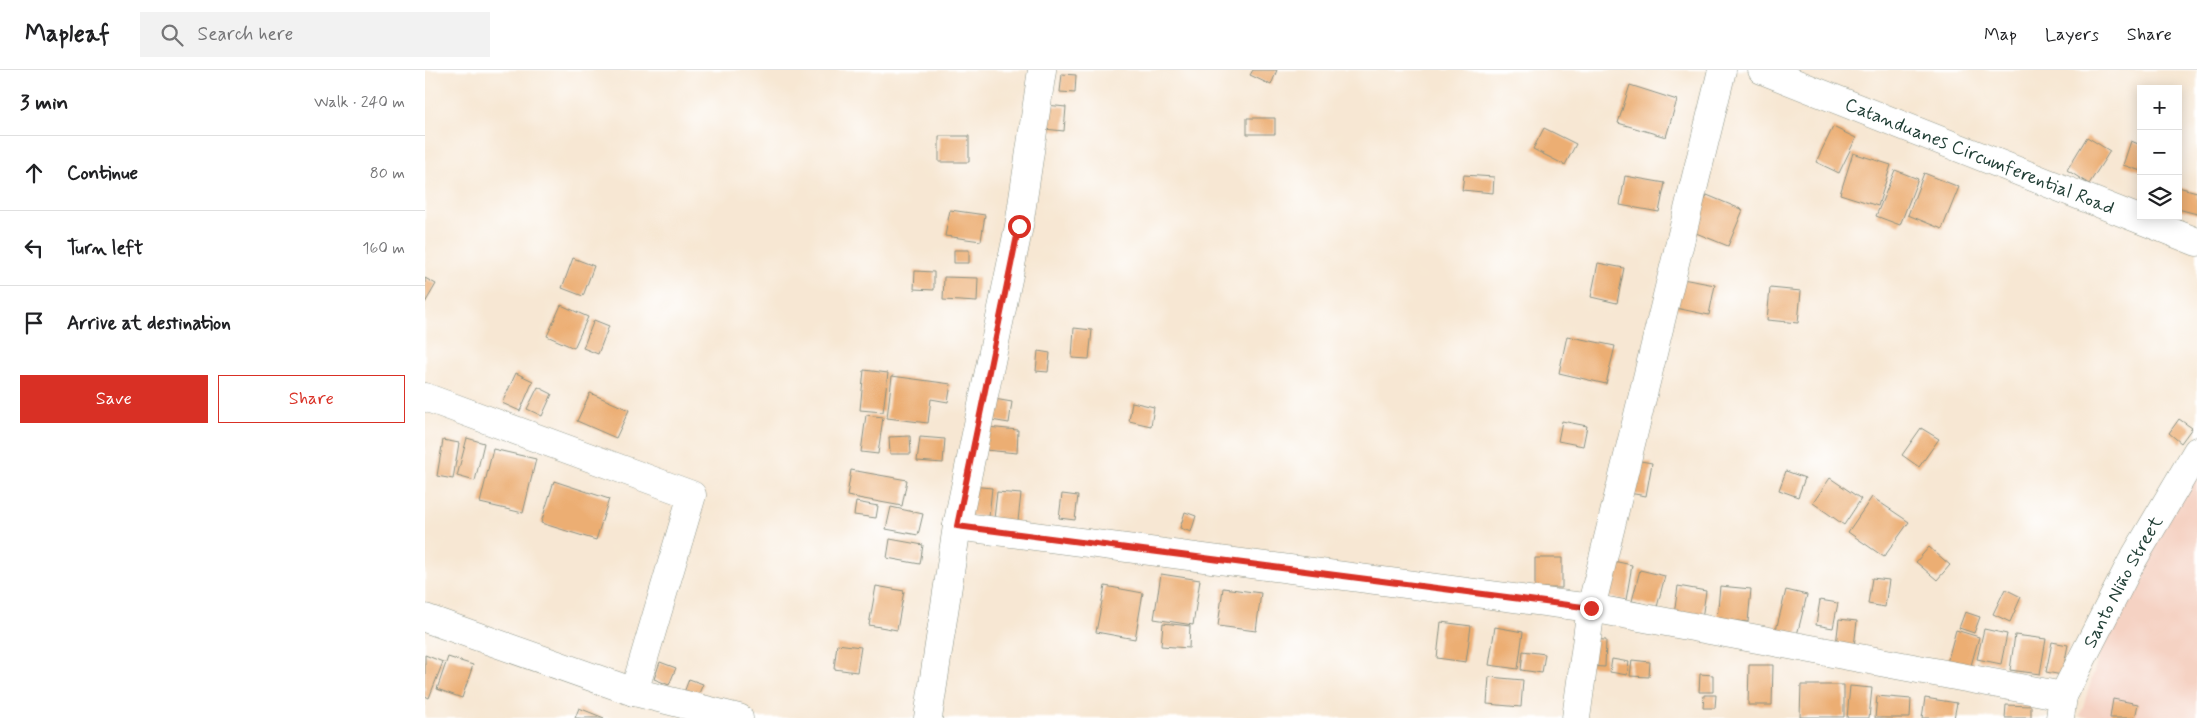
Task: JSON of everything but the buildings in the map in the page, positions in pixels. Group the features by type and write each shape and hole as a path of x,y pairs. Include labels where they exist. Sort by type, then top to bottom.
{"street":[{"path":"928,718 957,526 1019,226 1043,70"},
{"path":"1576,718 1591,608 1722,70"},
{"name":"Catanduanes Circumferential Road","path":"1762,70 2197,242"},
{"path":"425,397 692,495 634,692"},
{"name":"Santo Niño Street","path":"2061,707 2131,563 2197,451"},
{"path":"957,526 1591,608 2061,707"},
{"path":"425,618 634,692 739,718"}],"shaded area":[{"path":"2197,468 2197,718 2090,718 2080,716 2112,615"}],"route":[{"path":"1019,226 957,526 1591,608"}]}
